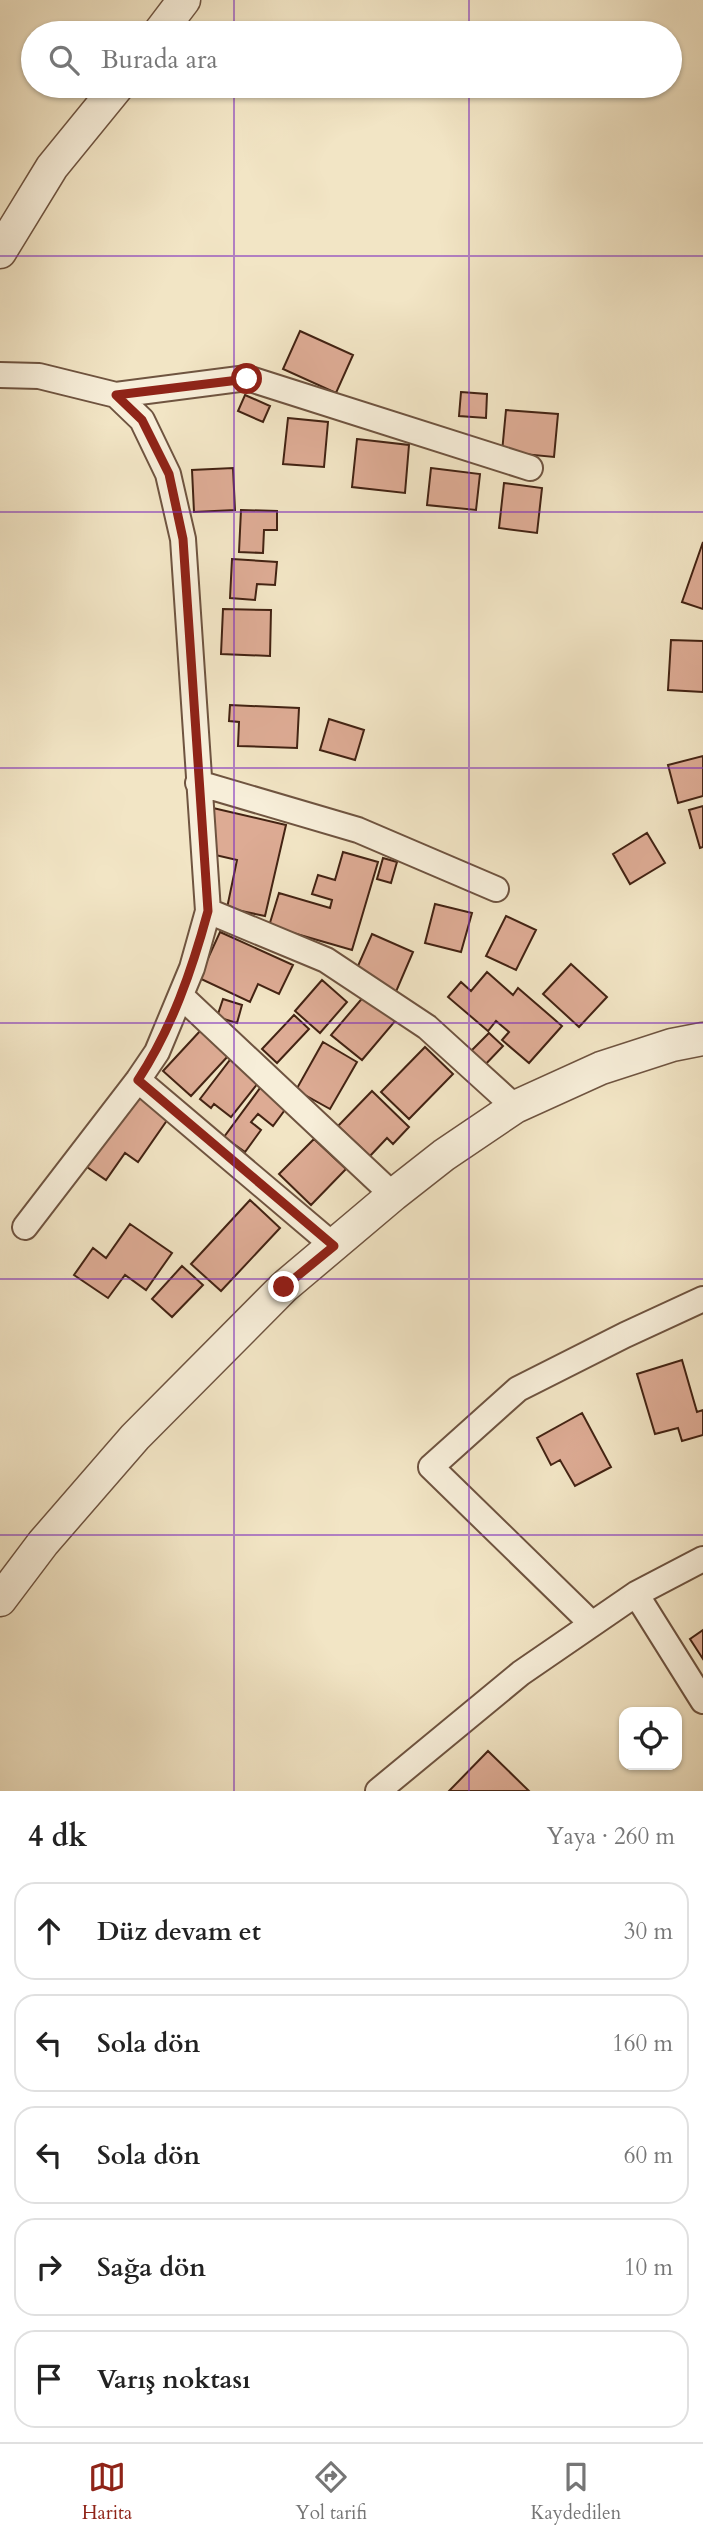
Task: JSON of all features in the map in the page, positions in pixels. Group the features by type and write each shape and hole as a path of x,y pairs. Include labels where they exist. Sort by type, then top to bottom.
{"street":[{"path":"168,21 184,0"},
{"path":"0,252 52,167 108,98"},
{"path":"0,375 39,376 116,395 247,379 530,468"},
{"path":"25,1227 157,1052 192,968 208,911 183,539 169,474 142,420 116,395"},
{"path":"198,783 358,830 496,889"},
{"path":"208,911 326,960 427,1027 515,1107"},
{"path":"181,996 393,1195"},
{"path":"0,1600 43,1543 135,1437 284,1287 393,1195 444,1155 515,1107 601,1068 672,1045 703,1039"},
{"path":"138,1080 334,1246"},
{"path":"592,1624 431,1466 518,1390 625,1335 703,1299"},
{"path":"378,1791 521,1673 636,1594 703,1559"},
{"path":"636,1594 703,1701"}],"building":[{"path":"300,331 353,355 336,393 283,369"},
{"path":"461,392 487,394 486,418 459,416"},
{"path":"245,395 270,406 263,422 238,411"},
{"path":"506,410 558,414 554,457 502,452"},
{"path":"288,418 328,422 324,467 283,464"},
{"path":"357,439 409,445 405,493 352,487"},
{"path":"233,468 235,510 194,512 192,470"},
{"path":"431,468 480,474 476,510 427,505"},
{"path":"504,483 542,488 537,533 499,528"},
{"path":"241,510 277,511 277,530 264,530 263,553 239,552"},
{"path":"703,542 703,609 682,602"},
{"path":"232,559 277,562 275,585 257,584 255,600 230,598"},
{"path":"223,609 271,610 270,656 221,654"},
{"path":"671,640 703,641 703,692 668,690"},
{"path":"230,705 299,708 297,748 238,746 239,722 229,721"},
{"path":"329,719 364,730 355,760 320,750"},
{"path":"703,756 703,796 678,803 668,765"},
{"path":"703,806 703,847 700,848 689,810"},
{"path":"213,808 286,825 265,916 227,908 237,860 211,854 215,831 208,829"},
{"path":"647,833 665,863 630,884 613,854"},
{"path":"343,852 378,862 352,950 269,926 279,893 330,908 332,900 312,894 318,875 335,880"},
{"path":"383,858 397,862 391,883 377,879"},
{"path":"435,904 472,913 461,952 425,943"},
{"path":"506,916 536,930 516,970 486,956"},
{"path":"220,932 293,965 279,994 258,984 250,1002 199,978"},
{"path":"372,934 413,952 395,994 354,975"},
{"path":"571,964 607,997 579,1027 543,994"},
{"path":"487,972 513,995 518,988 562,1026 529,1063 502,1040 509,1032 496,1021 488,1031 448,997 461,982 471,991"},
{"path":"322,980 347,1002 320,1033 295,1011"},
{"path":"365,995 396,1020 362,1060 331,1035"},
{"path":"223,999 242,1005 237,1023 217,1017"},
{"path":"294,1015 309,1029 277,1063 262,1049"},
{"path":"201,1030 229,1055 191,1096 163,1071"},
{"path":"489,1033 503,1046 482,1068 468,1054"},
{"path":"323,1042 357,1062 330,1109 296,1090"},
{"path":"425,1047 453,1074 409,1119 381,1092"},
{"path":"233,1056 262,1078 231,1117 214,1104 211,1108 200,1099"},
{"path":"263,1084 290,1103 273,1126 258,1114 251,1122 261,1130 245,1152 224,1137"},
{"path":"372,1091 409,1127 393,1144 387,1138 370,1156 338,1126"},
{"path":"135,1092 170,1116 138,1162 125,1153 106,1180 84,1165"},
{"path":"314,1139 346,1169 311,1205 279,1174"},
{"path":"250,1200 280,1228 221,1291 191,1264"},
{"path":"130,1224 172,1253 146,1290 125,1275 108,1298 74,1275 93,1248 106,1258"},
{"path":"182,1266 203,1285 172,1317 152,1299"},
{"path":"682,1360 697,1412 703,1410 703,1435 682,1441 678,1428 655,1434 637,1374"},
{"path":"582,1413 611,1467 575,1486 560,1460 551,1465 537,1438"},
{"path":"703,1630 703,1659 690,1639"},
{"path":"488,1751 529,1791 449,1791"}],"route":[{"path":"247,379 116,395 142,420 169,474 183,539 208,911 181,996 157,1052 138,1080 334,1246 284,1287"}]}
